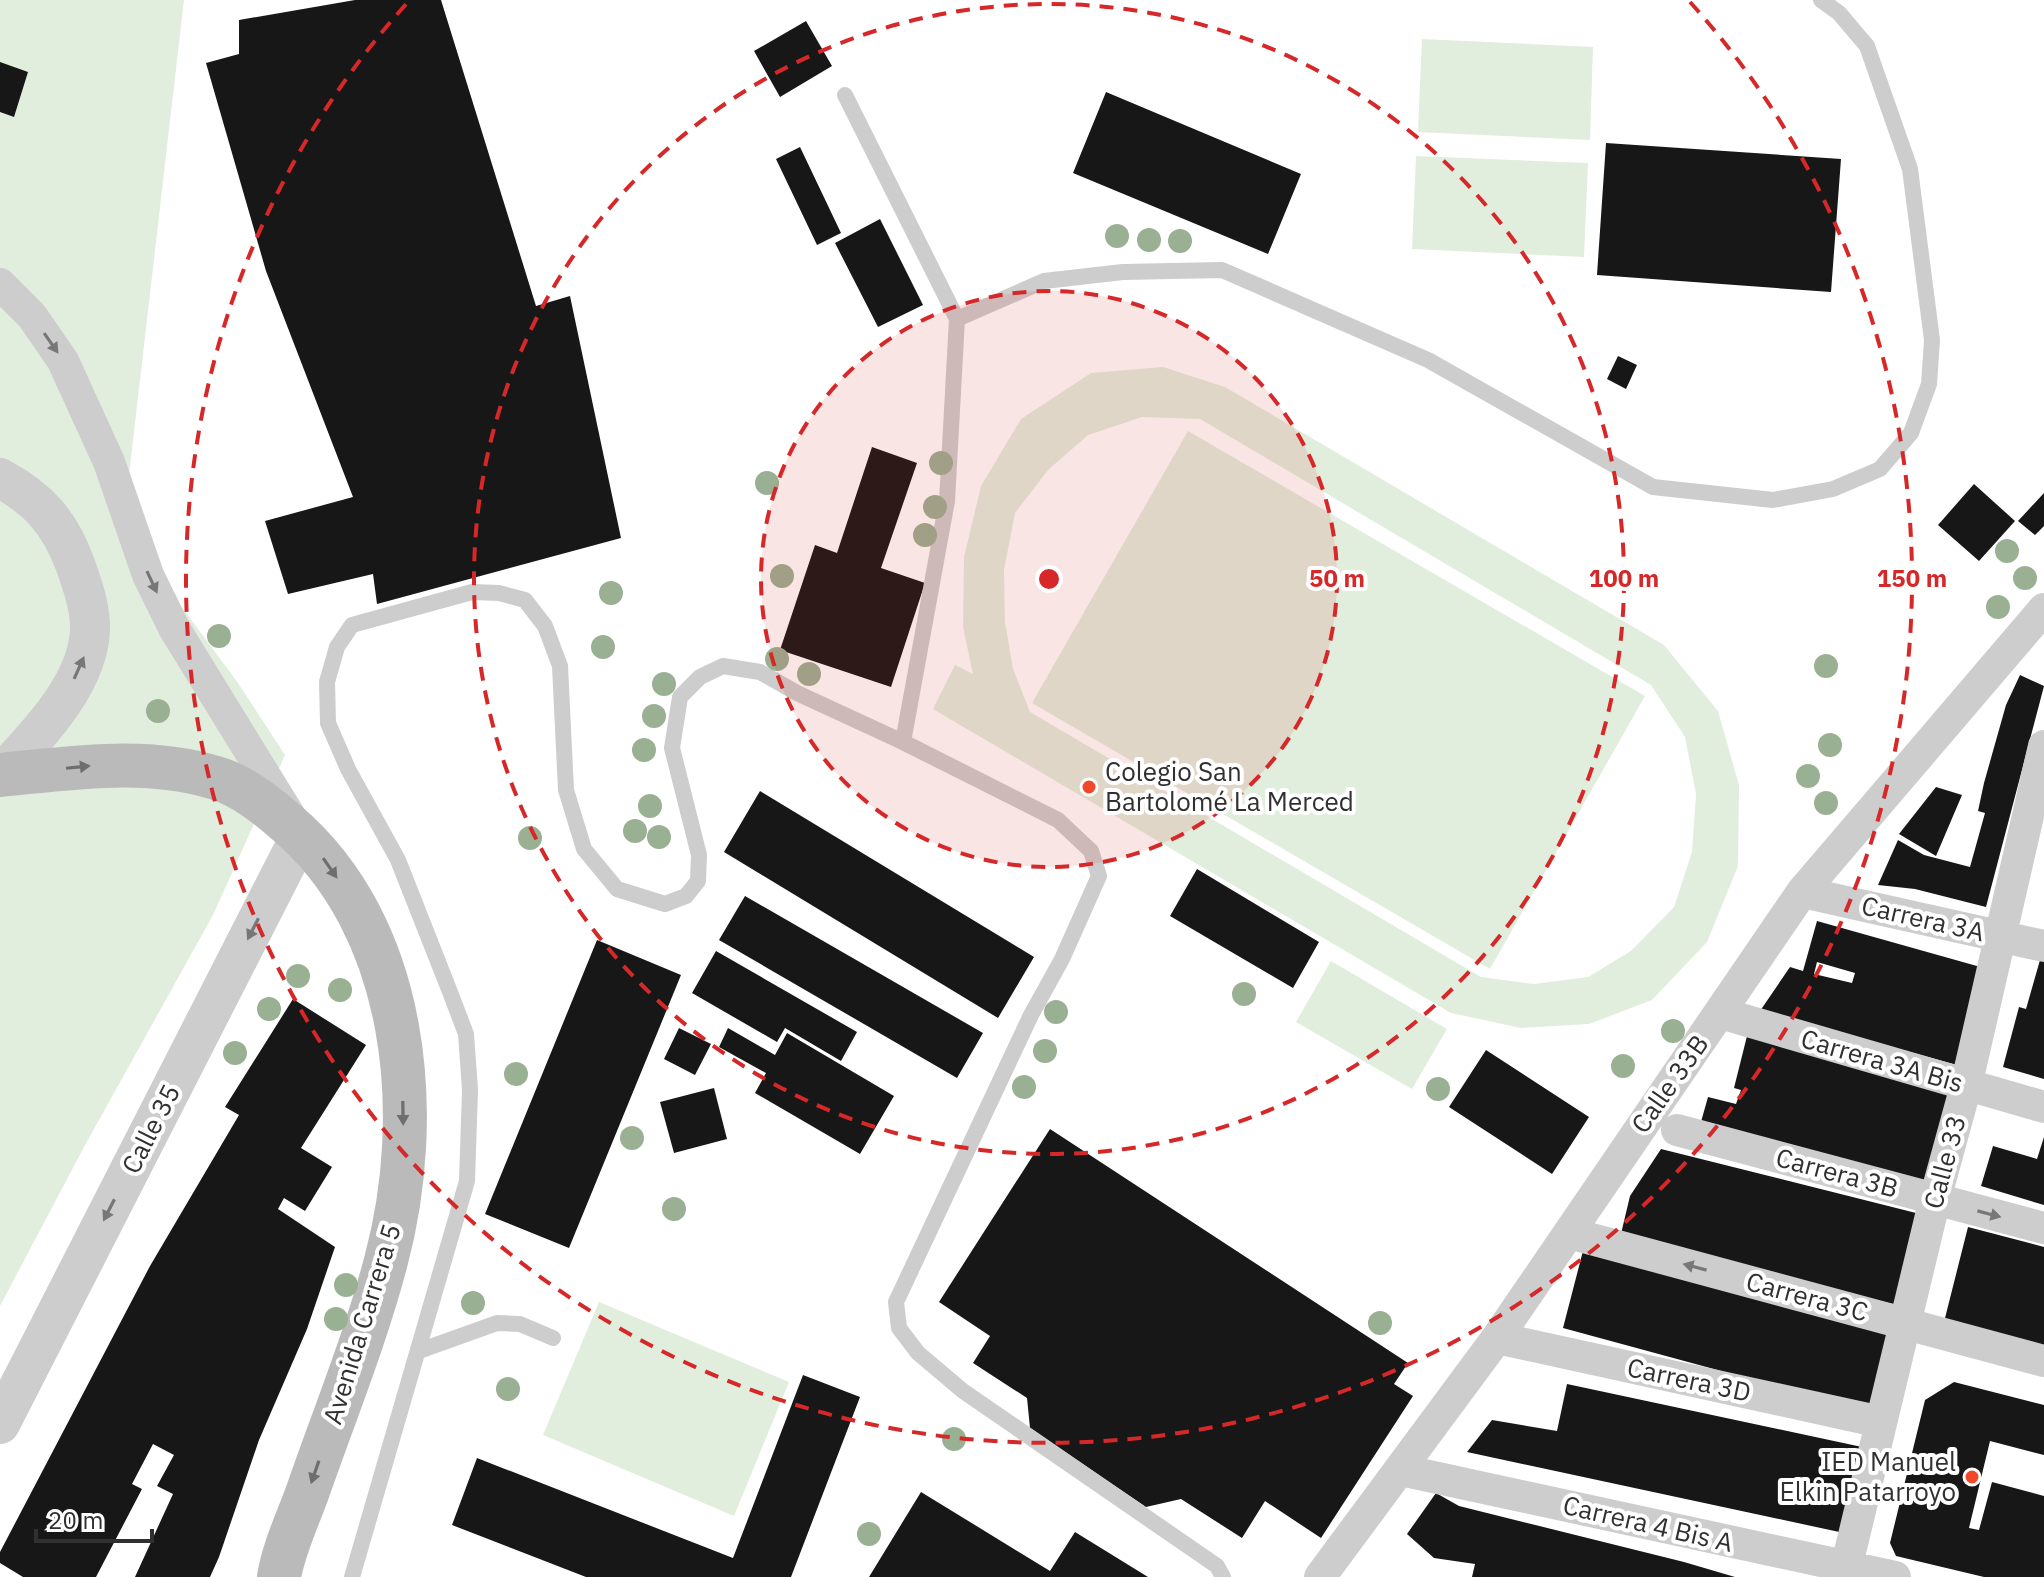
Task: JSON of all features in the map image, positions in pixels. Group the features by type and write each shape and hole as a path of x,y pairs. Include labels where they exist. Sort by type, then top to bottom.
{"main road":[{"name":"Avenida Carrera 5","path":"0,775 92,766 182,768 220,779 260,800 327,862 358,911 376,949 392,1004 402,1063 403,1134 399,1202 386,1261 279,1577"}],"street":[{"path":"0,284 32,316 63,361 109,462 148,575 174,628 301,835"},
{"path":"0,478 42,506 67,543 86,593 90,627 84,661 62,703 37,737 0,775"},
{"name":"Calle 33B","path":"1320,1577 1497,1338 1802,892 2044,609"},
{"name":"Calle 33","path":"1845,1572 1935,1199 1966,1086 1999,937 2037,803 2044,746"},
{"name":"Calle 35","path":"0,1424 301,835"},
{"name":"Carrera 3A","path":"1802,892 2044,946"},
{"name":"Carrera 3A Bis","path":"1720,1013 2044,1107"},
{"name":"Carrera 3B","path":"1677,1130 2044,1228"},
{"name":"Carrera 3C","path":"1569,1233 2044,1361"},
{"name":"Carrera 3D","path":"1497,1338 1881,1422"},
{"name":"Carrera 4 Bis A","path":"1401,1470 1756,1563 1895,1577"}],"lane":[{"path":"957,319 1044,281 1123,272 1222,270 1428,360 1653,487 1773,500 1833,489 1880,469 1911,433 1929,384 1932,340 1910,169 1867,46 1839,13 1821,0"},
{"path":"845,95 957,319 947,501 903,742"},
{"path":"352,1577 467,1181 470,1090 466,1034 398,860 348,769 328,723 327,682 337,647 352,625 472,592 499,593 525,600 545,626 560,666 566,790 584,849 617,889 665,904 686,896 698,881 699,855 672,748 680,697 700,677 723,666 760,672 797,693 903,742 1058,820 1091,851 1099,876 896,1302 899,1328 918,1353 963,1391 1217,1566 1223,1577"},
{"path":"419,1351 497,1323 520,1324 553,1338"}],"green space":[{"path":"0,0 184,0 126,501 181,606 238,683 285,755 213,915 0,1306"},
{"path":"1422,39 1593,47 1590,140 1418,132"},
{"path":"1416,156 1588,163 1584,257 1412,249"},
{"path":"1163,367 1225,387 1664,645 1718,711 1739,785 1738,866 1707,942 1652,1000 1589,1024 1521,1028 1451,1013 933,709 955,665 973,674 963,627 964,557 981,486 1021,419 1091,373","holes":["1142,417 1200,419 1651,685 1685,737 1696,794 1692,852 1674,907 1631,951 1588,977 1534,984 1481,977 1030,712 1013,669 1005,622 1004,570 1015,513 1048,470 1088,435"]},
{"path":"1188,431 1645,696 1490,969 1032,703"},
{"path":"1331,961 1447,1029 1412,1089 1296,1022"},
{"path":"599,1302 789,1382 734,1516 543,1435"}],"building":[{"path":"355,0 441,0 536,306 570,296 621,538 377,604 373,574 288,594 265,521 353,497 266,271 206,63 239,54 239,20"},
{"path":"806,21 832,66 780,97 754,51"},
{"path":"0,62 28,72 14,117 0,112"},
{"path":"1106,92 1301,174 1268,254 1073,173"},
{"path":"1606,143 1841,159 1831,292 1597,275"},
{"path":"800,147 841,233 817,245 776,159"},
{"path":"880,219 923,305 878,327 835,243"},
{"path":"1618,356 1637,365 1626,389 1607,379"},
{"path":"872,447 917,463 881,568 925,583 891,687 780,650 815,545 837,553"},
{"path":"1974,484 2015,521 1979,561 1938,525"},
{"path":"2044,493 2044,526 2035,535 2018,521"},
{"path":"2020,675 2044,686 1986,907 1915,889 1878,885 1898,840 1924,855 1970,867 1985,813 1978,811 1984,783 2006,705"},
{"path":"1936,787 1962,795 1936,856 1899,834"},
{"path":"760,791 1034,957 998,1018 724,852"},
{"path":"1197,869 1319,942 1293,988 1170,916"},
{"path":"745,896 983,1033 957,1078 719,940"},
{"path":"1817,921 1984,968 1957,1065 1760,1011 1790,967 1803,971","holes":["1817,962 1855,973 1852,983 1814,974"]},
{"path":"597,940 681,975 569,1248 485,1214"},
{"path":"2044,946 2044,1079 2003,1067 2019,1007 2026,1009"},
{"path":"716,951 857,1032 841,1061 785,1028 777,1042 692,993"},
{"path":"293,999 366,1045 301,1148 332,1167 305,1211 284,1198 278,1209 335,1247 307,1329 259,1440 210,1577 135,1577 173,1494 157,1486 174,1455 153,1444 132,1484 142,1489 96,1577 23,1577 0,1563 0,1552 150,1266 239,1115 225,1107"},
{"path":"679,1028 711,1044 695,1075 664,1059"},
{"path":"728,1028 775,1055 787,1033 894,1096 860,1154 755,1093 766,1073 719,1047"},
{"path":"1747,1036 1955,1094 1929,1193 1699,1129 1708,1097 1736,1104 1741,1090 1734,1088"},
{"path":"1486,1050 1589,1117 1552,1174 1449,1107"},
{"path":"714,1088 727,1139 674,1153 660,1102"},
{"path":"1050,1129 1408,1363 1394,1384 1413,1396 1321,1538 1265,1501 1242,1538 1181,1499 1146,1507 1030,1428 1027,1398 973,1363 990,1336 939,1302"},
{"path":"2044,1137 2044,1205 1981,1186 1993,1146 2037,1159"},
{"path":"1661,1149 1924,1215 1901,1306 1620,1238 1630,1196"},
{"path":"1968,1227 2044,1247 2044,1348 1944,1322"},
{"path":"1584,1247 1898,1331 1876,1413 1563,1328"},
{"path":"803,1375 860,1397 791,1577 586,1577 452,1525 477,1458 733,1558"},
{"name":"IED Manuel Elkin Patarroyo","path":"1954,1382 2044,1405 2044,1455 1990,1441 1969,1528 1979,1530 1992,1482 2044,1496 2044,1577 1984,1577 1896,1556 1890,1543 1925,1400"},
{"path":"1567,1384 1862,1447 1844,1533 1467,1452 1492,1420 1557,1431"},
{"path":"921,1492 1050,1571 1075,1532 1148,1577 869,1577"},
{"path":"1436,1493 1459,1506 1735,1577 1472,1577 1475,1564 1434,1558 1407,1534"}],"place":[{"name":"Colegio San Bartolomé La Merced","path":"1089,787"},
{"name":"IED Manuel Elkin Patarroyo","path":"1972,1477"}]}
